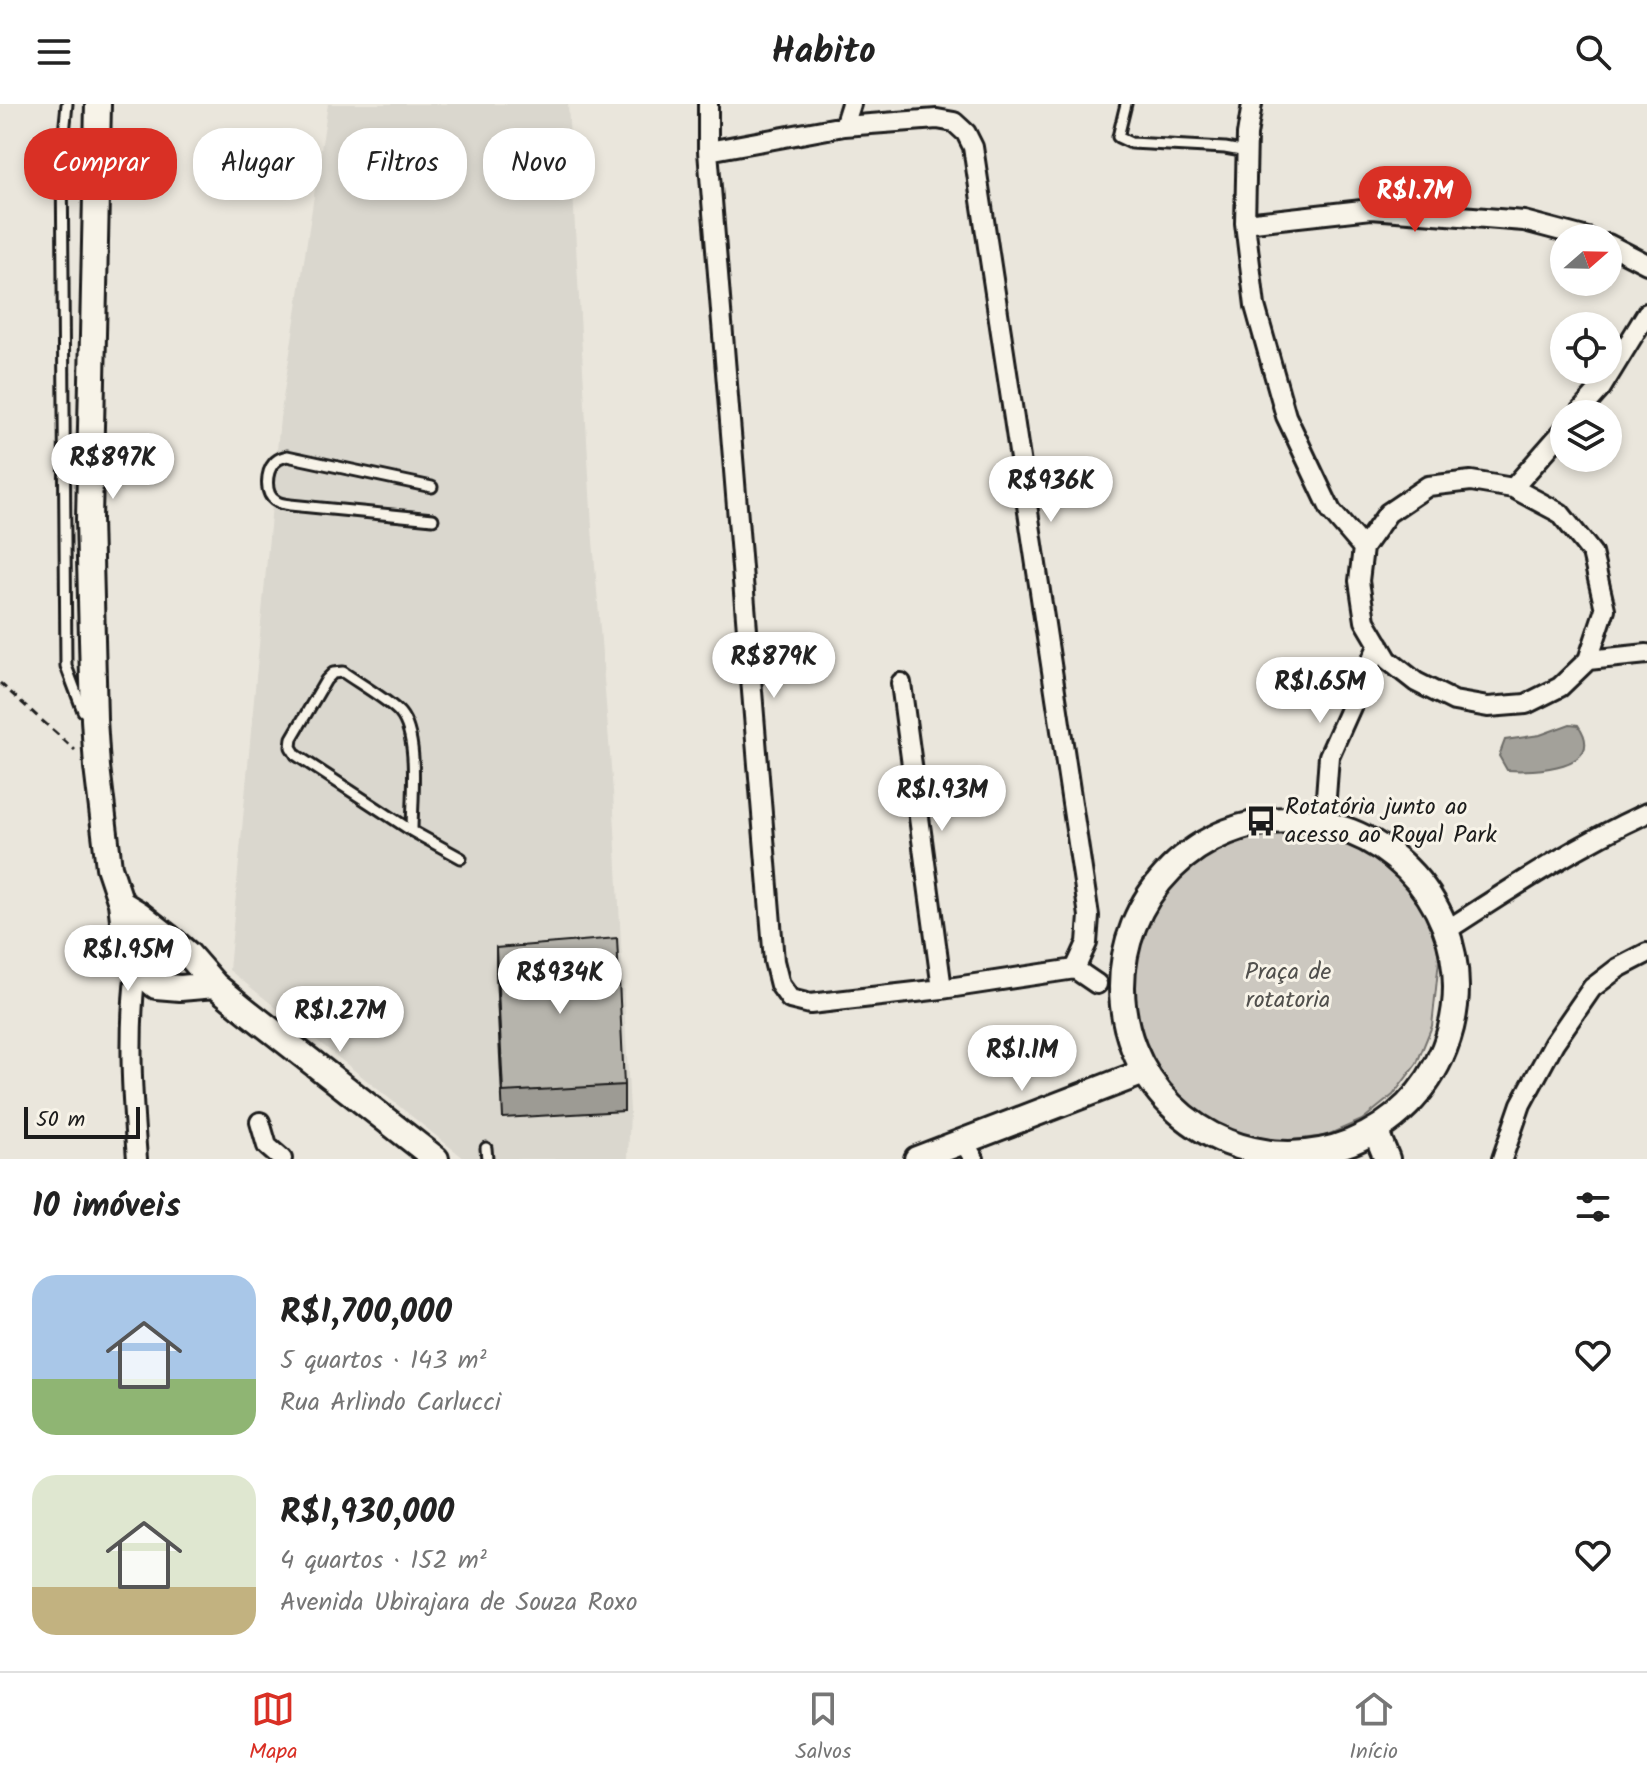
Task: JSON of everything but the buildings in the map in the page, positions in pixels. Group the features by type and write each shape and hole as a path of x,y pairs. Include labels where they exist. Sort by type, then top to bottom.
{"main road":[{"path":"98,104 89,519 94,719 109,867 121,903 126,944 136,969 156,986 180,988 215,985"},
{"path":"1303,819 1345,828 1384,849 1410,871 1432,899 1447,930 1456,967 1456,1006 1447,1044 1431,1078 1406,1108 1376,1132 1337,1149 1317,1156 1276,1155 1236,1147 1200,1130 1169,1104 1144,1072 1131,1041 1123,1008 1123,965 1134,924 1154,886 1184,856 1220,833 1261,821 1303,819"},
{"path":"121,903 188,954 215,985 436,1159"},
{"path":"917,1159 968,1150 1144,1072"},
{"path":"1376,1132 1387,1159"}],"street":[{"path":"708,104 708,151 774,961 780,985 790,999 810,1004 942,989 1075,969 1097,984"},
{"path":"844,126 851,104"},
{"path":"1252,104 1247,135 1245,223 1255,306 1286,416 1331,511 1363,548"},
{"path":"708,151 844,126 937,119 954,122 966,133 973,147 1089,916 1087,943 1075,969"},
{"path":"1245,223 1371,209 1524,221 1550,228"},
{"path":"1622,251 1647,264"},
{"path":"1590,400 1647,313"},
{"path":"1513,488 1550,446"},
{"path":"1471,481 1513,488 1560,513 1592,553 1605,609 1588,660 1560,687 1526,704 1488,707 1454,701 1416,682 1388,660 1365,621 1359,581 1363,548 1388,513 1428,486 1471,481"},
{"path":"1324,824 1329,756 1379,644"},
{"path":"1588,660 1647,654"},
{"path":"901,683 942,989"},
{"path":"1447,930 1538,872 1647,813"},
{"path":"1502,1159 1521,1104 1554,1043 1592,988 1618,968 1647,953"},
{"path":"136,969 131,1008 130,1061 137,1159"},
{"path":"260,1122 267,1146 282,1159"}],"lane":[{"path":"67,104 62,153 66,666 83,711 94,719"},
{"path":"1126,104 1118,137 1131,143 1247,152"},
{"path":"432,487 287,456 273,463 268,484 269,494 276,502 290,505 433,519"},
{"path":"412,831 413,749 408,726 399,711 388,703 343,672 333,673 292,738 291,747 296,755 412,831 461,858"},
{"path":"486,1148 487,1159"}],"path":[{"path":"0,683 97,767"}],"shaded area":[{"path":"328,104 568,104 569,128 483,128 483,200 573,200 592,528 613,792 630,1112 628,1159 465,1159 229,970 280,418 313,200 322,200 322,143"},
{"path":"1570,724 1578,725 1585,740 1584,751 1576,759 1549,768 1507,770 1499,756 1505,740 1540,735"}],"green space":[{"name":"Praça de rotatoria","path":"1282,833 1356,843 1418,894 1434,924 1439,960 1432,1026 1417,1063 1393,1095 1362,1120 1325,1136 1285,1141 1246,1136 1208,1121 1176,1097 1152,1065 1136,1028 1130,988 1135,948 1150,911 1174,879 1205,854 1242,838"}],"place":[{"name":"Rotatória junto ao acesso ao Royal Park","path":"1261,821"}]}
